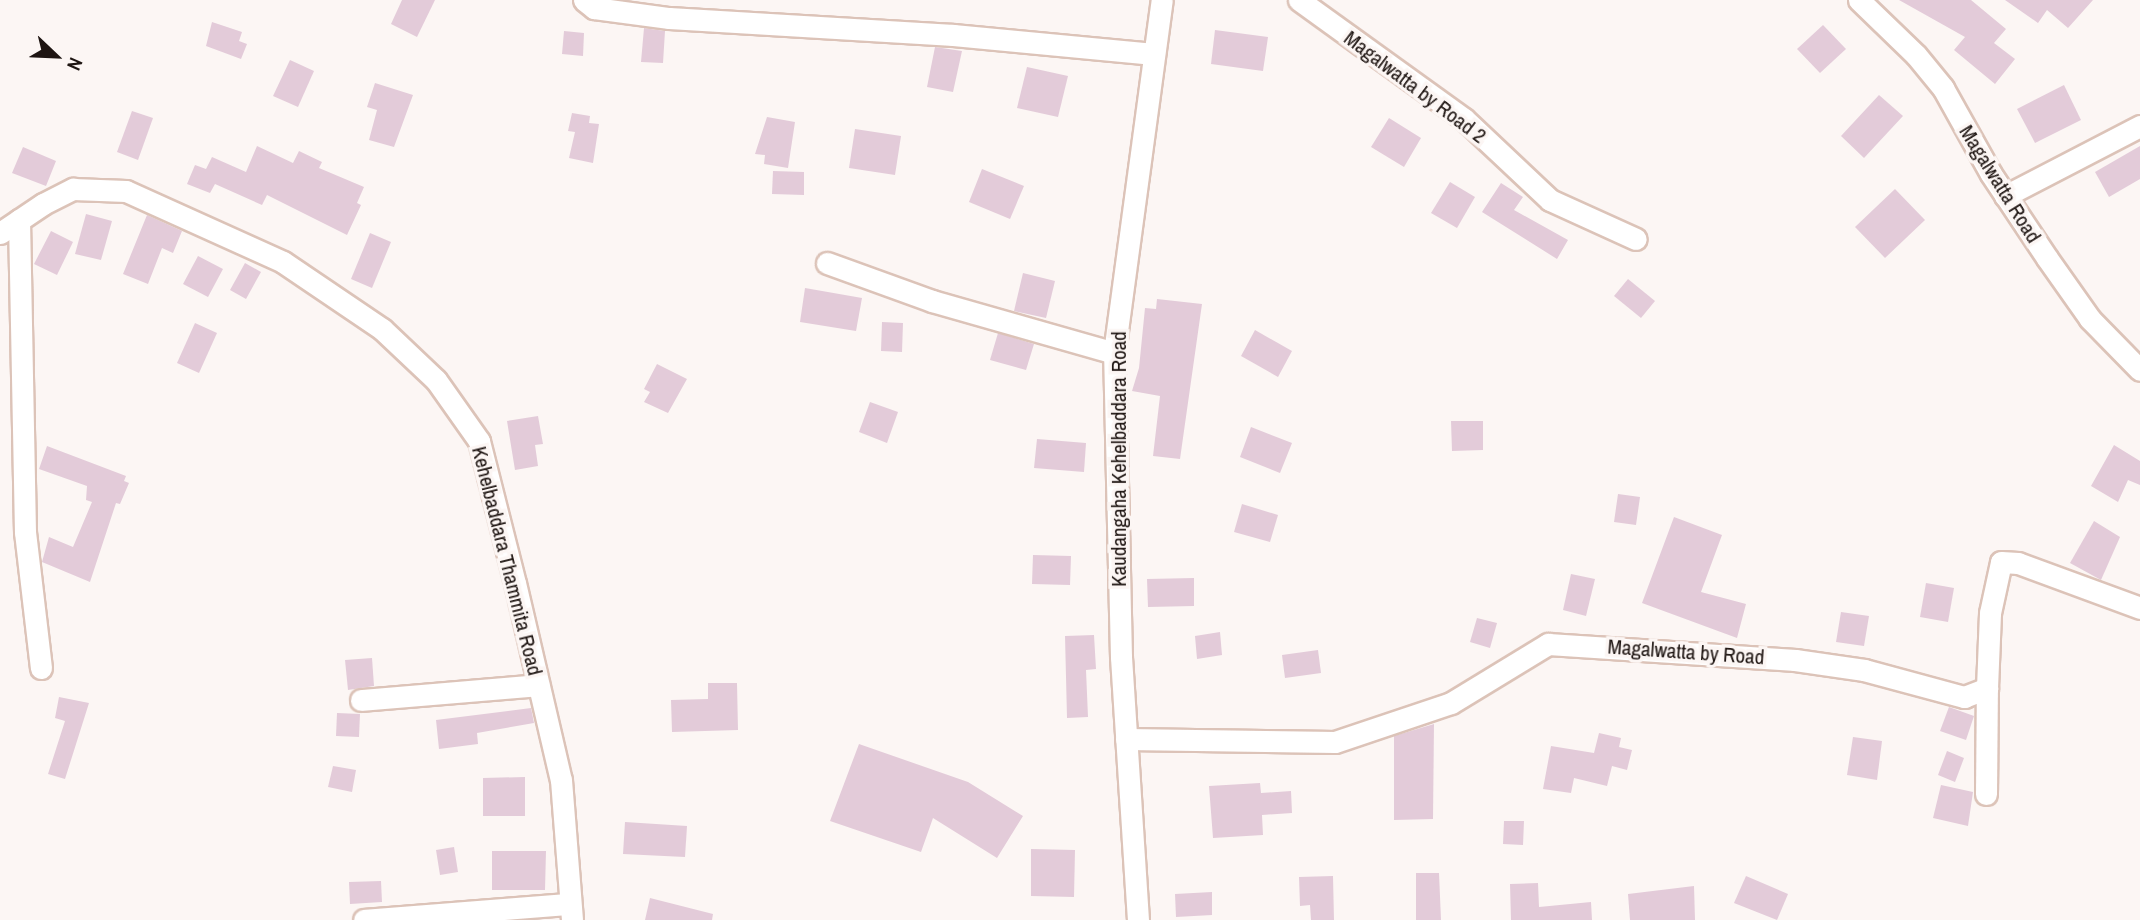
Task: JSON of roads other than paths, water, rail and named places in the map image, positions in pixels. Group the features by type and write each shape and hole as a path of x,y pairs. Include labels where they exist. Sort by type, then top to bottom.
{"street":[{"path":"584,0 594,8 668,18 953,35 1154,54"},
{"name":"Kaudangaha Kehelbaddara Road","path":"1138,920 1126,738 1114,352 1162,0"},
{"name":"Magalwatta by Road 2","path":"1300,0 1464,119 1549,200 1636,239"},
{"name":"Magalwatta Road","path":"1873,5 1943,88 2005,196 2090,320 2140,370"},
{"path":"2005,196 2140,126"},
{"name":"Kehelbaddara Thammita Road","path":"0,233 73,190 126,191 273,257 382,328 436,380 479,441 561,780 571,912"},
{"path":"19,220 24,532 41,668"},
{"path":"827,263 932,301 1114,352"},
{"path":"1986,794 1990,613 2001,562 2018,563 2140,608"},
{"name":"Magalwatta by Road","path":"1126,738 1335,742 1451,703 1548,644 1739,653 1864,670 1964,697 1987,688"},
{"path":"361,700 538,685"},
{"path":"364,920 571,912"}]}
